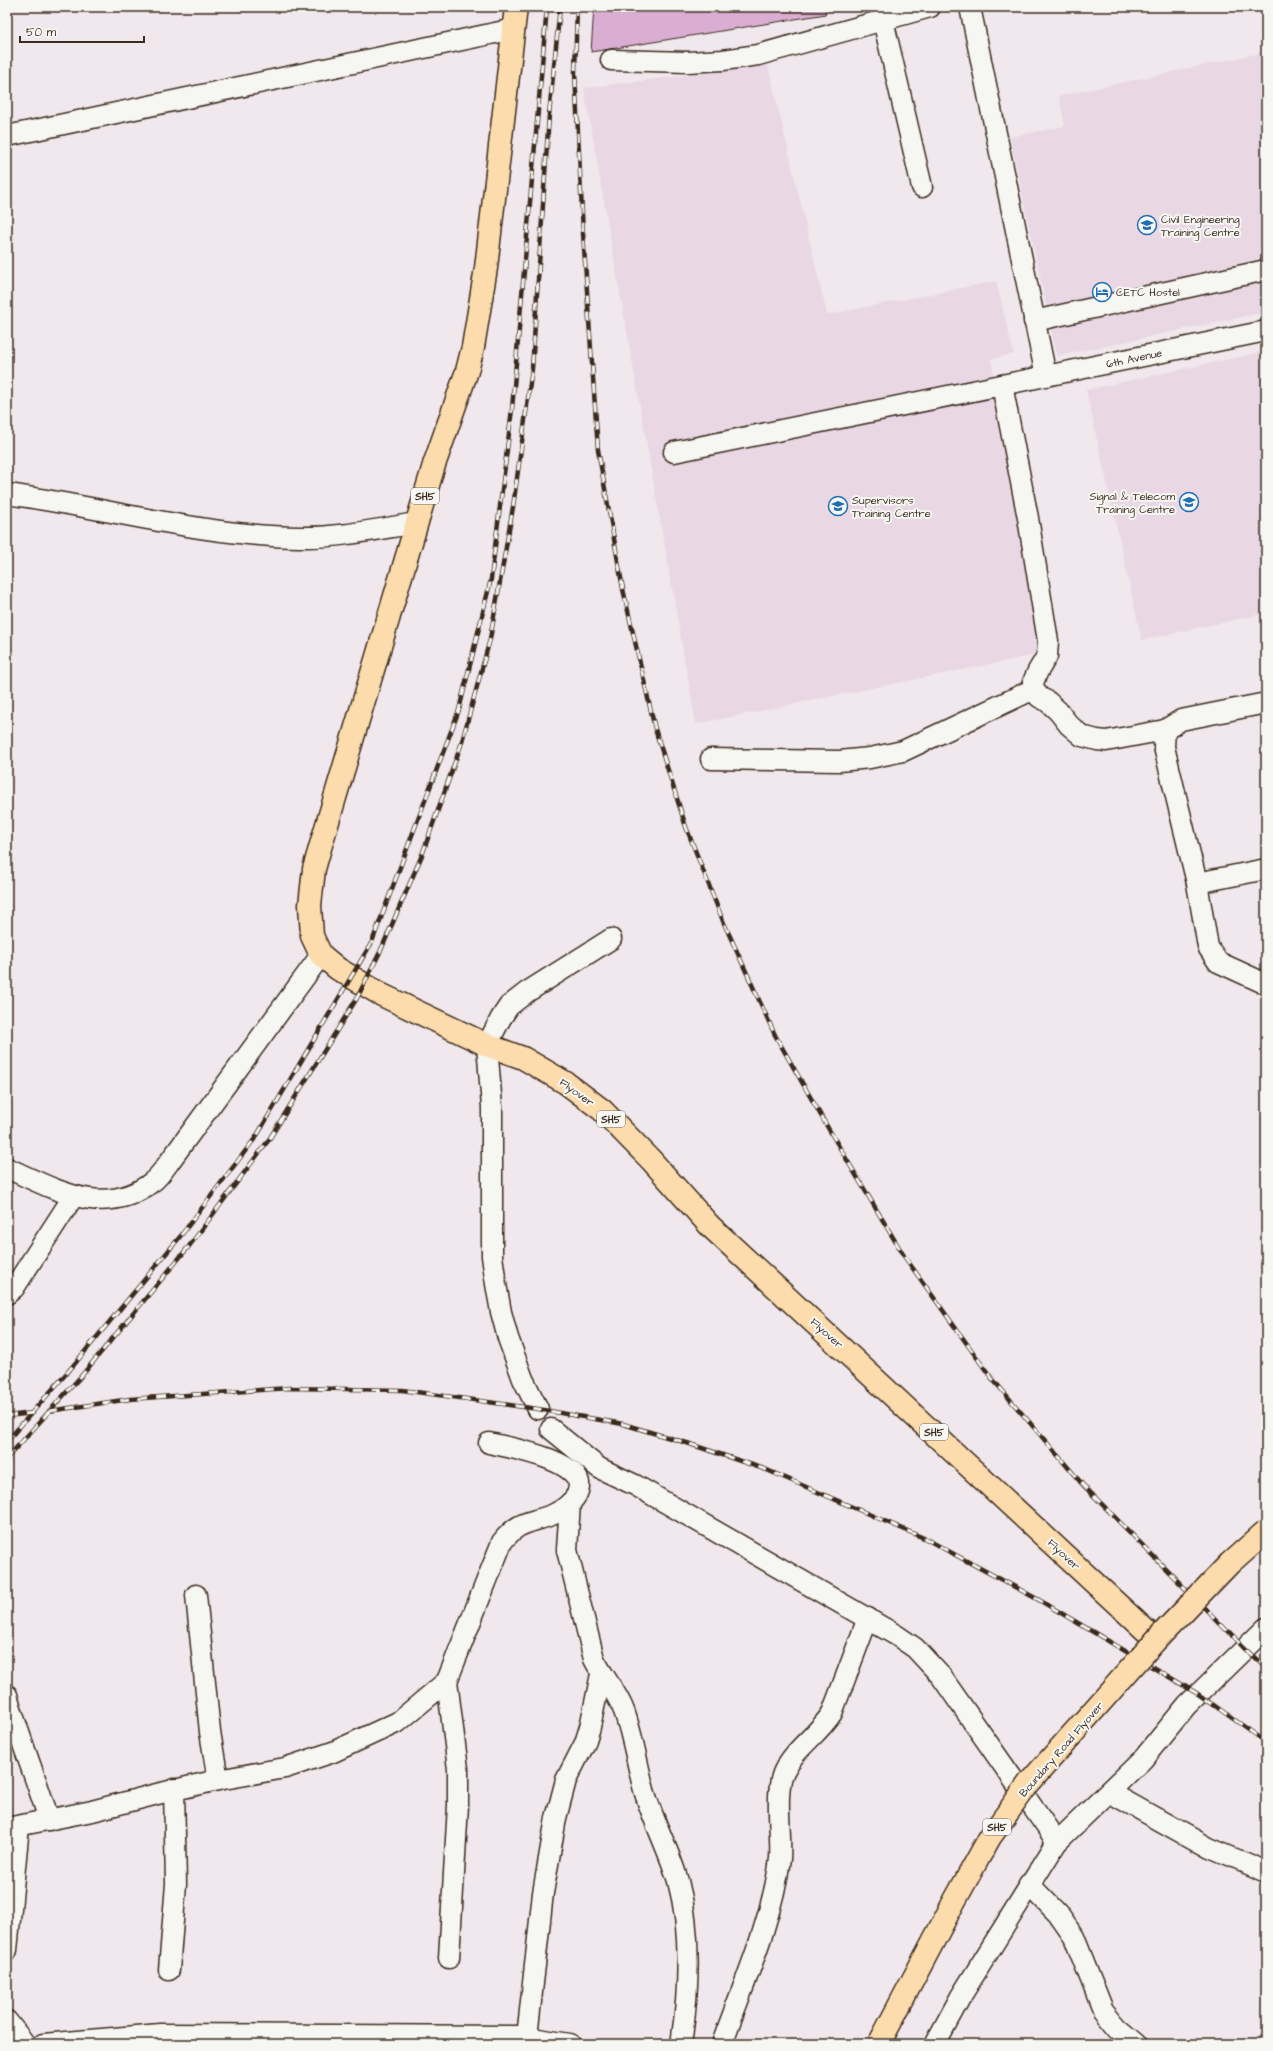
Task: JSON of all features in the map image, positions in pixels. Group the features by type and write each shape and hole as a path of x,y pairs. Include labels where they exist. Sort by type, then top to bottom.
{"main road":[{"name":"SH5","path":"487,1045 382,994 338,969 321,955 314,942 311,921 311,900 314,869 434,465 467,371 478,321 486,268 516,7"},
{"name":"Flyover","path":"487,1045 529,1062 566,1083 602,1110 651,1160 710,1226 1156,1640"},
{"name":"Boundary Road Flyover","path":"879,2044 954,1900 990,1837 1029,1783 1156,1640 1230,1563 1266,1531"}],"street":[{"path":"611,60 688,62 723,60 758,55 930,7"},
{"path":"970,7 1046,376"},
{"path":"883,20 922,187"},
{"path":"7,136 514,28"},
{"path":"1034,320 1266,270"},
{"name":"6th Avenue","path":"674,452 1266,331"},
{"path":"1002,386 1028,518 1048,641 1047,656 1033,682 1034,689 1038,697 1047,701 1058,711 1069,725 1082,736 1106,741 1165,730 1181,720 1266,704"},
{"path":"7,494 85,506 170,523 270,537 338,535 417,523"},
{"path":"711,759 839,761 870,758 902,751 1034,689"},
{"path":"1165,730 1164,747 1197,883 1208,947 1218,962 1266,984"},
{"path":"1197,883 1266,869"},
{"path":"538,1409 523,1379 508,1338 501,1312 492,1256 492,1107 487,1045 509,1006 527,992 611,939"},
{"path":"7,1168 73,1197 98,1200 133,1194 153,1182 175,1155 321,955"},
{"path":"7,1294 14,1288 73,1197"},
{"path":"551,1429 599,1468 635,1486 868,1618 915,1648 941,1676 1057,1842"},
{"path":"7,1950 13,1827 92,1811 174,1789 286,1768 333,1752 398,1722 447,1681 502,1542 510,1532 523,1523 555,1513 570,1503 578,1494 580,1487 578,1480 569,1470 539,1455 489,1443"},
{"path":"570,1503 567,1539 568,1559 582,1602 594,1659 601,1674 615,1692 624,1711 644,1790 678,1880 686,1914 688,1941 685,2019 681,2044"},
{"path":"196,1595 210,1732 218,1780"},
{"path":"722,2044 767,1918 774,1887 780,1858 780,1790 783,1772 791,1758 823,1727 832,1713 868,1618"},
{"path":"935,2044 961,1996 1029,1884 1057,1842 1143,1759 1186,1705 1263,1636"},
{"path":"527,2037 542,1893 556,1818 566,1780 585,1743 590,1727 601,1674"},
{"path":"447,1681 458,1769 458,1805 449,1958"},
{"path":"7,1695 32,1765 49,1820"},
{"path":"169,1970 176,1884 174,1789"},
{"path":"1109,1792 1209,1848 1266,1872"},
{"path":"1029,1884 1058,1914 1074,1937 1103,2010 1118,2028 1137,2044"},
{"path":"7,2021 25,2044"},
{"path":"43,2044 106,2040 160,2034 267,2034 527,2037 570,2044"}],"shaded area":[{"name":"Civil Engineering Training Centre","path":"1266,52 1266,312 1057,356 1010,137 1065,126 1059,96"},
{"name":"Supervisors Training Centre","path":"768,65 827,315 996,281 1014,354 991,359 1045,653 696,724 584,88"},
{"name":"Signal & Telecom Training Centre","path":"1266,351 1266,613 1142,640 1086,390"}],"building":[{"path":"594,7 825,7 826,14 591,52"}],"railway":[{"path":"7,1441 72,1367 179,1238 256,1137 372,942 459,710 491,579 512,409 547,7"},
{"path":"7,1458 83,1374 190,1245 268,1141 357,998 381,950 422,855 461,745 490,639 513,507 532,369 549,115 560,7"},
{"path":"577,7 575,72 583,233 598,450 623,589 655,729 686,827 723,921 775,1035 828,1128 904,1256 990,1376 1083,1485 1244,1648 1266,1668"},
{"path":"49,1411 130,1399 289,1388 402,1390 538,1409 623,1424 687,1443 767,1470 926,1539 1039,1600 1198,1694 1266,1742"},
{"path":"7,1416 33,1413"}],"place":[{"name":"Civil Engineering Training Centre","path":"1147,225"},
{"name":"CETC Hostel","path":"1102,292"},
{"name":"Signal & Telecom Training Centre","path":"1189,502"},
{"name":"Supervisors Training Centre","path":"838,506"}]}
